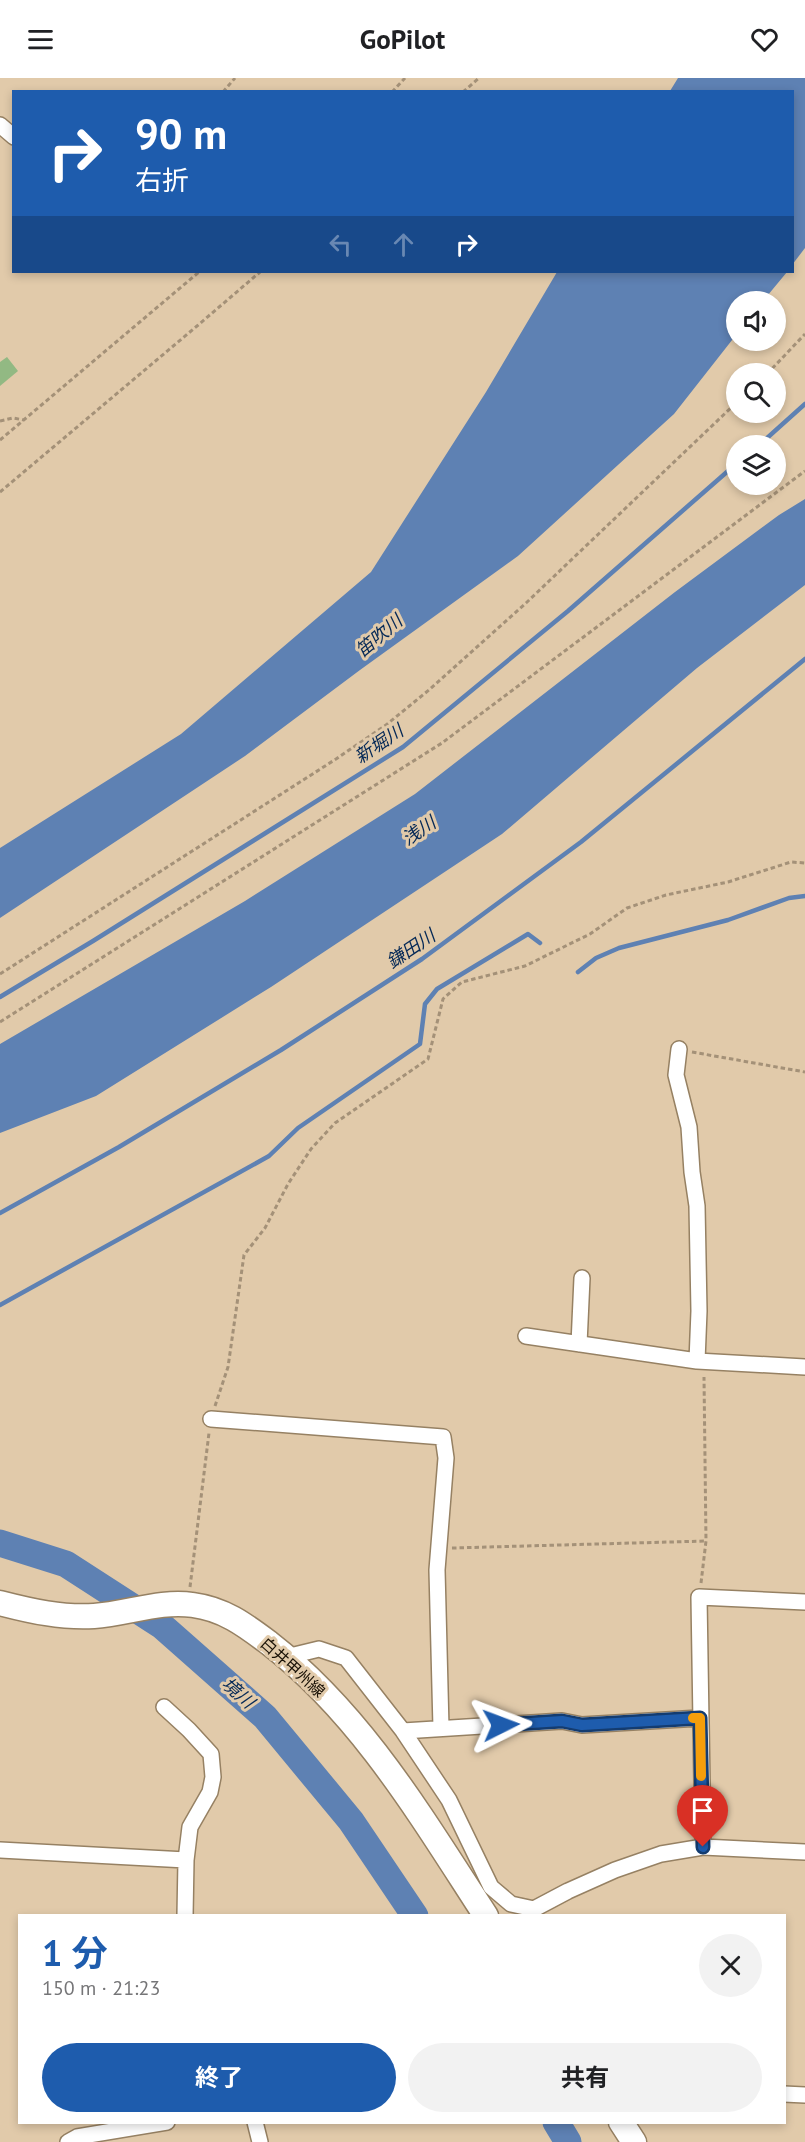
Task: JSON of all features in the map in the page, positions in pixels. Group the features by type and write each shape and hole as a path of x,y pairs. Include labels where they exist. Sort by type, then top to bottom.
{"main road":[{"name":"白井甲州線","path":"0,1603 66,1617 95,1616 184,1604 211,1608 237,1619 286,1657 352,1723 393,1774 485,1914"},
{"path":"622,2124 634,2142"}],"street":[{"path":"0,125 12,135"},
{"path":"679,1049 676,1075 689,1127 697,1206 698,1361"},
{"path":"579,1344 582,1278"},
{"path":"526,1336 698,1361 805,1367"},
{"path":"211,1419 443,1437 446,1458 436,1570 441,1728"},
{"path":"703,1847 699,1597 805,1602"},
{"path":"286,1657 319,1649 346,1658 404,1731 449,1800 491,1887 511,1904 534,1909 568,1891 661,1854 703,1847 805,1852"},
{"path":"164,1707 212,1754 213,1777 210,1792 190,1827 186,1860 185,1914"},
{"path":"404,1731 562,1721 582,1725 700,1718"},
{"path":"0,1850 186,1860"},
{"path":"786,2094 805,2095"},
{"path":"68,2142 77,2137 155,2124"},
{"path":"256,2124 260,2142"}],"path":[{"path":"225,90 235,78"},
{"path":"394,90 405,78"},
{"path":"465,90 479,78"},
{"path":"0,440 198,273"},
{"path":"0,492 259,273"},
{"path":"777,363 805,334"},
{"path":"0,974 386,725 429,690 526,603 726,413"},
{"path":"0,421 13,418 24,420"},
{"path":"0,1022 442,743 805,471"},
{"path":"184,1604 190,1590 211,1419 228,1367 244,1255 264,1228 288,1184 311,1149 335,1123 428,1059 443,999 462,982 525,966 590,934 627,908 666,896 728,882 791,862 805,863"},
{"path":"679,1049 805,1072"},
{"path":"698,1361 704,1374 705,1541 699,1597"},
{"path":"438,1549 705,1541"}],"water":[{"path":"678,78 805,78 805,248 794,262 794,90 671,90"},
{"name":"笛吹川","path":"556,273 786,273 771,291 726,291 726,348 674,414 518,556 245,756 0,918 0,848 181,734 371,572 486,392"},
{"name":"浅川","path":"805,499 805,585 697,668 502,834 271,987 96,1096 0,1133 0,1044 245,901 415,794 675,592 779,515"}],"building":[{"path":"7,357 18,371 0,386 0,362"}],"waterway":[{"name":"新堀川","path":"770,435 805,404"},
{"name":"新堀川","path":"0,997 403,747 568,611 726,473"},
{"name":"鎌田川","path":"0,1213 119,1147 281,1050 422,959 581,842 805,659"},
{"path":"578,972 596,958 619,948 728,920 789,898 805,896"},
{"path":"0,1305 269,1156 298,1128 420,1044 425,1004 437,989 528,934 540,943"},
{"name":"境川","path":"0,1543 66,1564 162,1626 265,1717 351,1821 414,1914"},
{"name":"境川","path":"557,2124 568,2142"}],"slow traffic":[{"path":"693,1718 700,1718 701,1776"}],"route":[{"path":"501,1725 562,1721 582,1725 700,1718 703,1847"}]}
